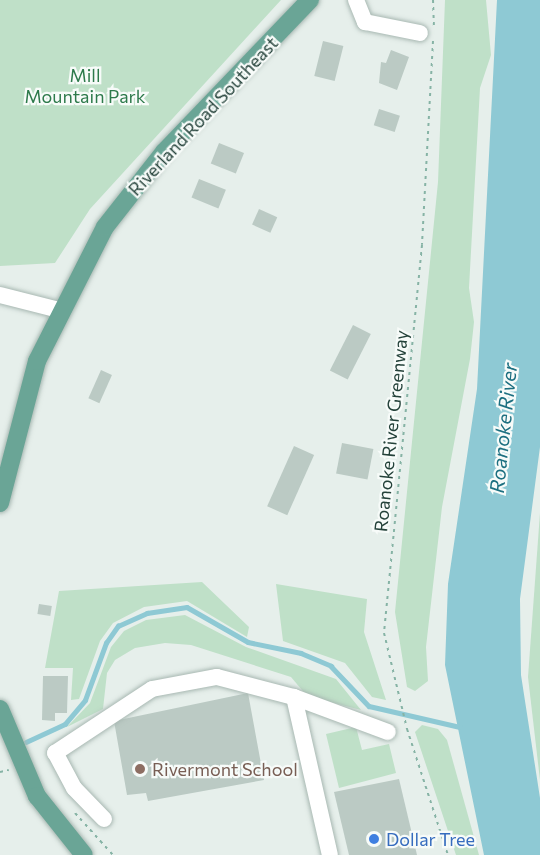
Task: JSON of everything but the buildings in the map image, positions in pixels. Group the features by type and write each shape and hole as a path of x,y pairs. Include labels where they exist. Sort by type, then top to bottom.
{"main road":[{"name":"Riverland Road Southeast","path":"0,503 23,404 59,310 130,192 310,0"},
{"path":"0,714 37,796 84,855"}],"street":[{"path":"356,0 365,22 420,33"},
{"path":"0,295 59,310"},
{"path":"104,819 74,788 55,753 114,709 152,689 217,677 294,697 388,732"},
{"path":"294,697 330,855"}],"path":[{"name":"Roanoke River Greenway","path":"434,0 428,176 384,633 407,729 448,855"},
{"path":"0,772 10,770"}],"green space":[{"name":"Mill Mountain Park","path":"0,0 281,0 90,209 55,263 0,266"},
{"path":"445,0 486,0 491,55 480,88 469,288 474,322 470,359 442,507 426,647 428,681 415,691 407,687 395,612 438,182"},
{"path":"540,513 540,780 528,677"},
{"path":"202,582 249,627 247,637 187,601 144,607 113,623 100,641 79,699 71,700 73,668 45,668 59,591"},
{"path":"276,584 367,599 364,632 386,700 372,697 345,663 283,641"},
{"path":"185,615 246,647 336,679 361,710 307,696 291,677 191,645 165,643 135,648 115,660 107,673 103,709 67,727 90,703 111,647 124,631 146,620"},
{"path":"422,725 438,729 447,740 479,855 456,855 415,732"},
{"path":"356,727 362,750 389,744 396,773 339,788 326,734"}],"water":[{"name":"Roanoke River","path":"497,0 540,0 540,447 520,599 521,675 540,798 540,855 484,855 445,665 448,584 477,389"}],"waterway":[{"path":"26,742 65,724 85,700 106,643 118,626 147,613 187,607 248,642 301,653 331,666 369,706 460,727"}],"place":[{"name":"Rivermont School","path":"140,769"},
{"name":"Dollar Tree","path":"374,839"}]}
